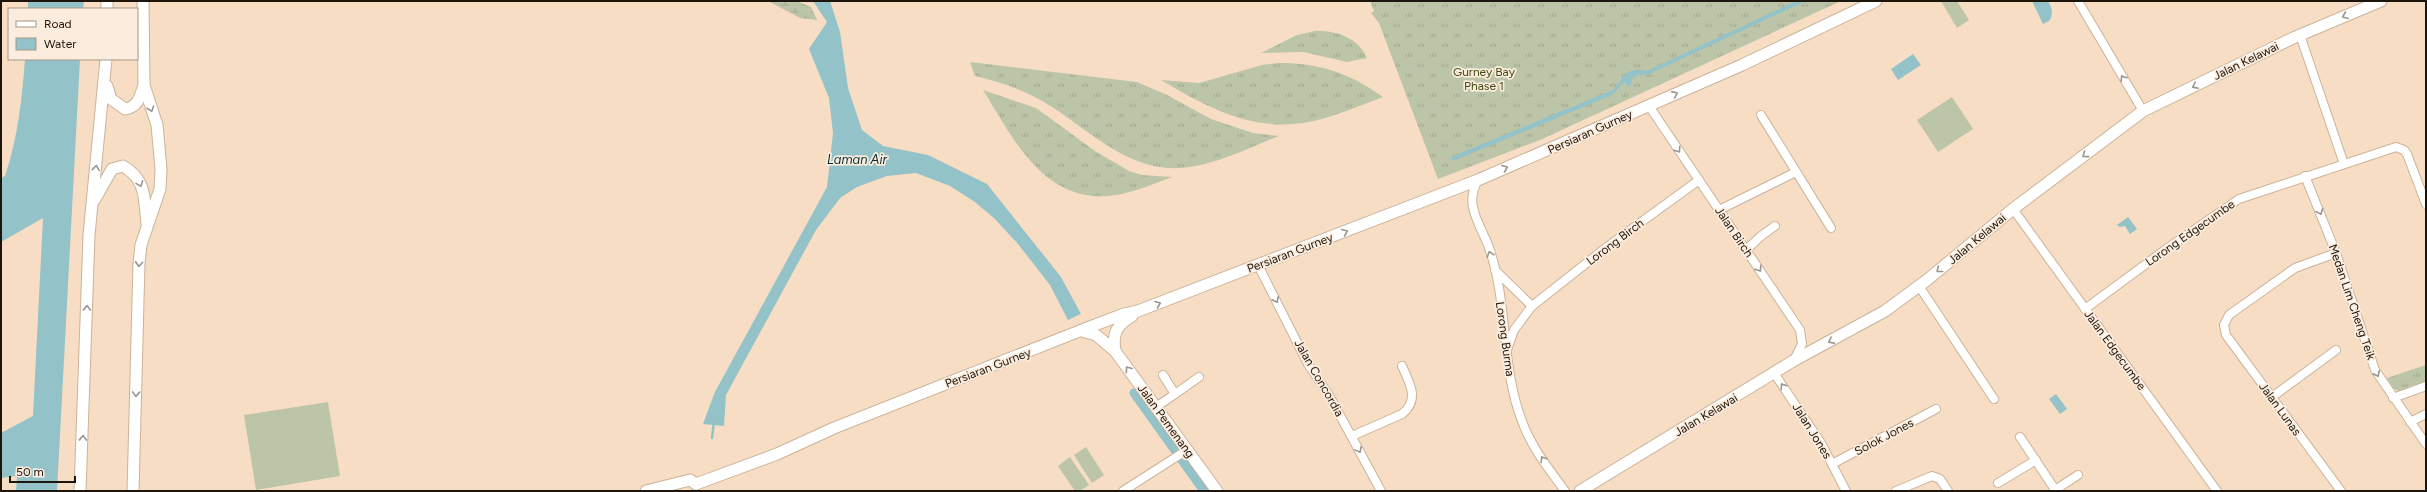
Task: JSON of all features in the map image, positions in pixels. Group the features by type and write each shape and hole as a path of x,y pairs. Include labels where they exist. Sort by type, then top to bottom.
{"main road":[{"path":"133,491 139,263 141,245 160,189 161,169 157,125 144,85 143,1"},
{"name":"Persiaran Gurney","path":"646,491 690,480 695,487 770,457 834,428 1124,314 1138,311 1478,180 1742,65 1876,1"},
{"name":"Jalan Kelawai","path":"1580,491 1793,361 1885,311 1919,286 2013,209 2143,111 2300,36 2381,1"},
{"path":"106,64 109,96 117,106 124,109 131,108 136,104 144,85"},
{"path":"80,491 89,235 106,64"},
{"path":"89,235 96,195 112,169 123,166 135,173 142,184 148,226"},
{"path":"1115,351 1113,337 1116,330 1122,322 1138,311"},
{"name":"Jalan Pemenang","path":"1082,331 1096,335 1115,351 1156,407 1180,454 1217,491"}],"street":[{"path":"2078,1 2143,111"},
{"path":"2300,36 2344,164"},
{"name":"Jalan Birch","path":"1648,106 1800,330 1802,344 1793,361"},
{"path":"1761,115 1831,228"},
{"name":"Lorong Edgecumbe","path":"2086,309 2234,202 2305,176 2396,147 2404,150 2407,154 2426,204"},
{"path":"1719,210 1796,172"},
{"name":"Medan Lim Cheng Teik","path":"2305,176 2336,253 2375,370 2426,444"},
{"name":"Lorong Burma","path":"1478,180 1472,190 1471,203 1495,270 1506,352 1515,401 1528,436 1565,491"},
{"name":"Lorong Birch","path":"1506,352 1514,330 1532,306 1607,247 1699,180"},
{"name":"Jalan Edgecumbe","path":"2013,209 2217,491"},
{"path":"1746,250 1761,236 1775,226"},
{"name":"Jalan Lunas","path":"2336,253 2295,268 2229,315 2224,325 2226,335 2341,491"},
{"name":"Jalan Concordia","path":"1258,265 1308,364 1352,436 1381,491"},
{"path":"1495,270 1532,306"},
{"path":"1919,286 1994,399"},
{"path":"2272,397 2336,350"},
{"path":"1352,436 1402,414 1409,409 1412,404 1413,390 1402,366"},
{"name":"Jalan Jones","path":"1774,373 1832,464 1846,491"},
{"path":"1163,375 1175,394"},
{"path":"1156,407 1199,377"},
{"path":"2393,398 2426,386"},
{"name":"Solok Jones","path":"1832,464 1936,409"},
{"path":"2410,422 2426,414"},
{"path":"2020,437 2056,491 2078,475"},
{"path":"1123,491 1180,454"},
{"path":"1998,483 2036,460"},
{"path":"1896,491 1932,476 1940,479 1948,491"}],"green space":[{"path":"768,1 796,1 811,7 817,20 800,18"},
{"name":"Gurney Bay Phase 1","path":"1370,1 1841,1 1540,140 1438,179 1379,23 1371,13 1374,11"},
{"path":"1941,1 1957,1 1969,20 1957,28"},
{"path":"1315,31 1330,32 1345,36 1358,45 1367,58 1347,62 1303,52 1261,53 1297,35"},
{"path":"970,62 1137,82 1167,95 1211,119 1253,133 1279,136 1231,156 1193,167 1160,167 1142,163 1108,146 1060,112 1027,93 1002,83 975,76"},
{"path":"1294,63 1321,67 1334,71 1358,82 1383,97 1325,118 1302,123 1280,124 1239,118 1219,111 1161,80 1199,83 1262,65"},
{"path":"983,90 1036,108 1095,151 1129,171 1142,175 1172,177 1132,191 1108,196 1085,195 1065,188 1047,177 1032,162 1005,127"},
{"path":"1952,97 1973,129 1938,152 1917,120"},
{"path":"2426,365 2426,381 2400,391 2394,389 2387,378"},
{"path":"328,402 340,476 256,490 244,415"},
{"path":"1086,447 1104,475 1092,483 1074,455"},
{"path":"1070,457 1089,485 1080,491 1075,491 1058,466"}],"water":[{"path":"28,1 84,1 83,8 28,8"},
{"name":"Laman Air","path":"813,1 830,1 840,32 848,88 862,130 883,146 928,155 987,184 1061,277 1081,314 1068,320 1050,285 1018,244 995,219 975,202 950,186 916,173 887,176 857,187 840,198 816,230 726,395 724,426 703,424 715,392 827,187 833,133 829,98 809,49 827,22"},
{"path":"1796,1 1806,1 1647,75 1638,75 1632,79 1632,84 1627,87 1626,82 1624,82 1612,95 1453,161 1451,157 1613,90 1626,74 1634,70 1647,71"},
{"path":"2032,1 2047,1 2049,3 2052,11 2049,21 2043,24"},
{"path":"1913,54 1921,65 1898,80 1891,69"},
{"path":"25,60 80,60 57,491 16,491 17,478 15,476 1,478 1,433 33,416 43,218 1,242 1,178 5,176 13,147 21,103"},
{"path":"2128,217 2137,229 2130,234 2125,226 2120,227 2117,225"},
{"path":"2056,394 2067,409 2060,414 2049,399"}],"waterway":[{"path":"1134,393 1204,491"},
{"path":"712,438 714,422"}]}
